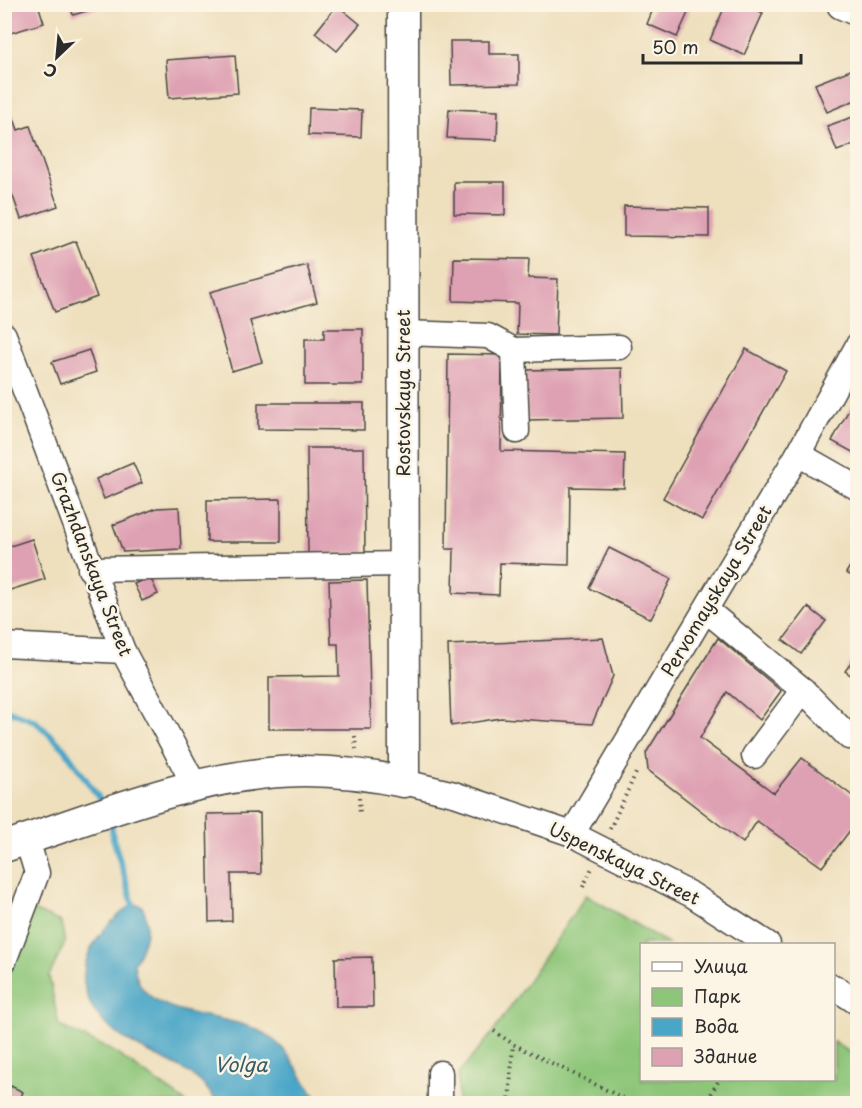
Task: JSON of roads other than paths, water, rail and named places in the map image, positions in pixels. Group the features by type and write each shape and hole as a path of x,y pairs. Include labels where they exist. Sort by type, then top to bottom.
{"main road":[{"name":"Rostovskaya Street","path":"403,4 404,782"},
{"path":"842,4 858,11"},
{"path":"16,843 145,799 195,786 303,771 357,773 404,782"}],"street":[{"path":"404,333 488,336 514,350 619,347"},
{"name":"Grazhdanskaya Street","path":"4,335 90,569 123,651 195,786"},
{"name":"Pervomayskaya Street","path":"572,834 798,454 858,345"},
{"path":"514,350 517,431"},
{"path":"798,454 858,488"},
{"path":"90,569 404,564"},
{"path":"706,610 803,690 849,737"},
{"path":"4,645 123,651"},
{"path":"754,756 803,690"},
{"name":"Uspenskaya Street","path":"404,782 454,794 572,834 692,895 765,943"},
{"path":"4,961 37,873 16,843"},
{"path":"835,988 858,1003"},
{"path":"440,1073 440,1104"}],"water":[{"name":"Volga","path":"133,904 142,906 146,920 146,935 134,963 139,983 151,997 167,1006 251,1027 268,1036 285,1051 321,1103 217,1103 209,1091 191,1074 145,1051 110,1028 95,1011 86,993 84,975 88,956 97,938"}],"waterway":[{"path":"4,709 35,721 64,748 103,804"},
{"path":"111,818 113,838 133,904 131,909"}]}
